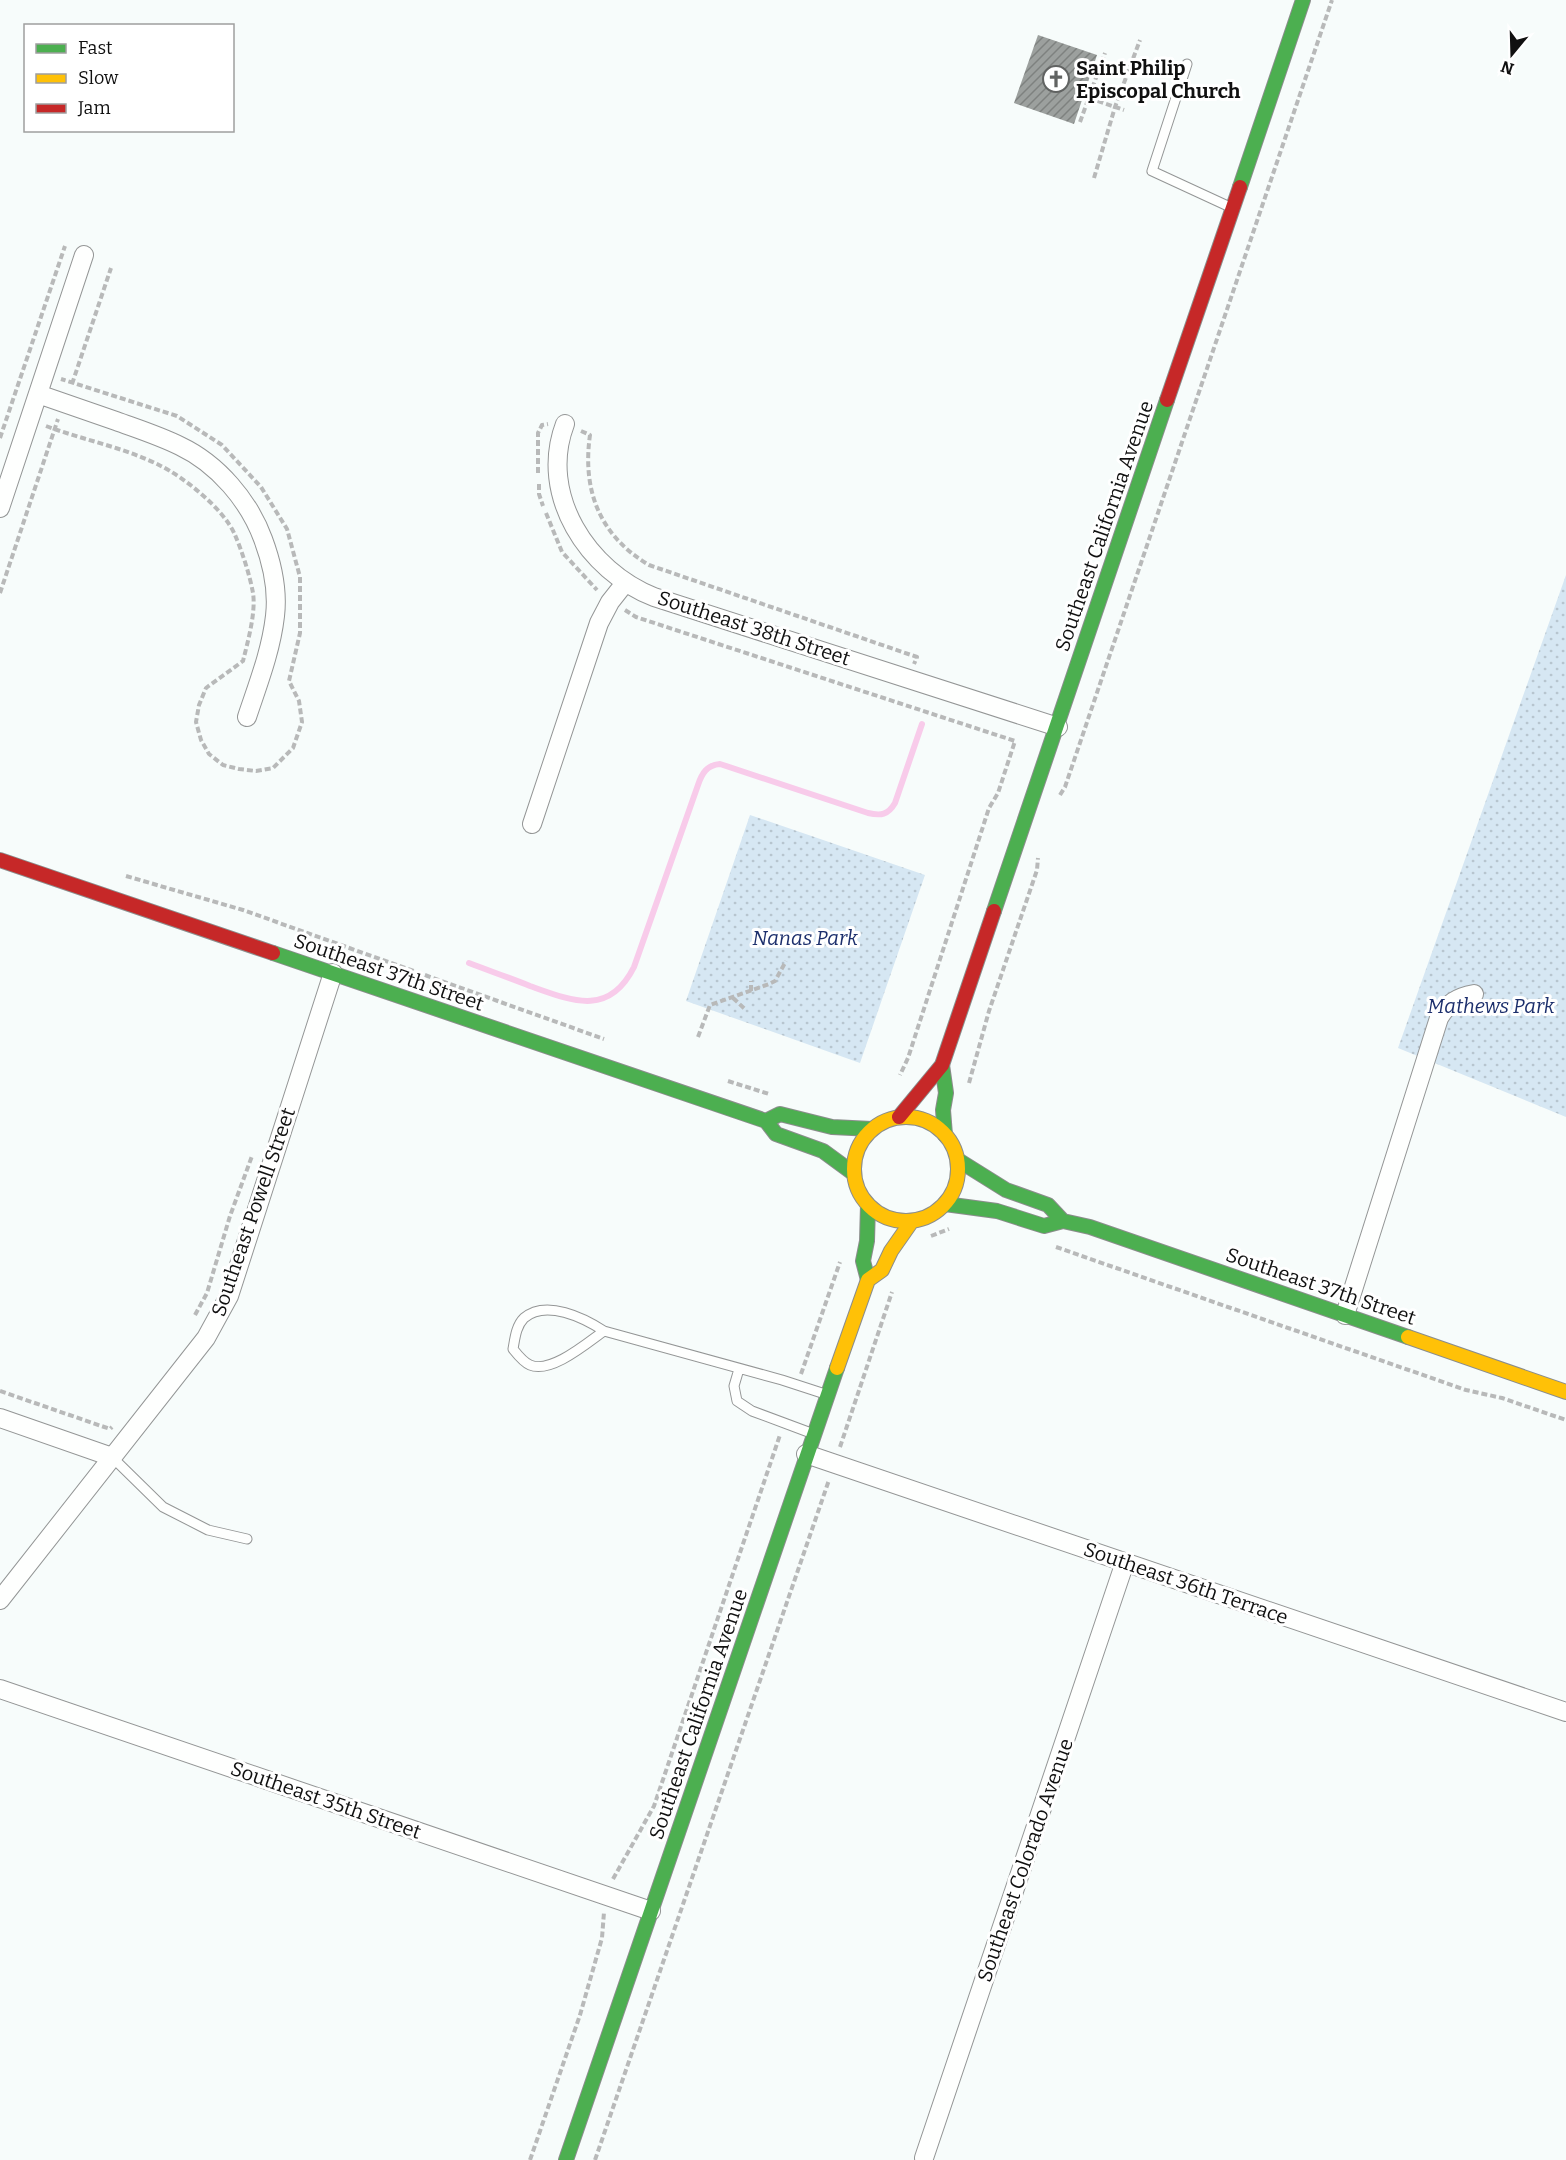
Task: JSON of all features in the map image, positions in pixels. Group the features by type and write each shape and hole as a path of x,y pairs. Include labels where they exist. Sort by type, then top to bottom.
{"main road":[{"name":"Southeast California Avenue","path":"899,1117 942,1065 1303,0"},
{"name":"Southeast 37th Street","path":"0,860 766,1120 776,1134 823,1151 853,1173"},
{"name":"Southeast California Avenue","path":"942,1065 946,1093 943,1110 945,1135"},
{"name":"Southeast 37th Street","path":"766,1120 780,1114 832,1127 872,1129"},
{"path":"899,1117 916,1118 932,1124 945,1135 958,1160 958,1176 954,1191 945,1204 924,1218 912,1221 896,1221 880,1215 867,1205 858,1190 853,1173 855,1156 861,1141 872,1129 885,1121 899,1117"},
{"name":"Southeast 37th Street","path":"958,1160 1006,1190 1048,1205 1063,1221"},
{"name":"Southeast 37th Street","path":"945,1204 997,1212 1044,1226 1063,1221 1104,1232 1566,1392"},
{"name":"Southeast California Avenue","path":"867,1205 867,1241 862,1261 868,1280"},
{"name":"Southeast California Avenue","path":"566,2160 806,1454 868,1280 882,1270 891,1251 912,1221"}],"street":[{"path":"0,508 84,255"},
{"path":"38,394 159,436 182,447 227,480 247,507 268,552 274,578 275,613 270,645 247,717"},
{"name":"Southeast 38th Street","path":"565,424 559,447 558,470 561,492 568,514 591,553 625,583 654,597 1058,726"},
{"path":"532,824 599,623 610,602 625,583"},
{"name":"Southeast Powell Street","path":"0,1600 206,1338 229,1296 325,970"},
{"path":"1345,1315 1439,1018 1453,1001 1474,994"},
{"path":"0,1418 112,1457"},
{"name":"Southeast 36th Terrace","path":"806,1454 1566,1712"},
{"name":"Southeast Colorado Avenue","path":"924,2158 1125,1562"},
{"name":"Southeast 35th Street","path":"0,1689 651,1911"}],"lane":[{"path":"1187,64 1152,171 1232,208"},
{"path":"604,1331 568,1356 543,1367 528,1365 513,1349 517,1328 525,1317 548,1309 588,1321 604,1331 827,1395"},
{"path":"739,1369 734,1386 737,1401 752,1411 813,1434"},
{"path":"112,1457 163,1507 208,1530 247,1539"}],"path":[{"path":"1059,796 1065,787 1332,0"},
{"path":"1094,178 1115,107 1140,40"},
{"path":"1080,122 1105,53"},
{"path":"1089,98 1124,110"},
{"path":"0,438 65,246"},
{"path":"0,593 111,268"},
{"path":"8,413 158,464 184,478 216,509 235,534 253,594 250,632 243,661 206,688 199,705 196,722 201,740 209,754 223,765 239,770 256,771 273,768 293,748 302,722 299,701 289,681 300,633 300,578 287,529 261,487 222,445 177,416 24,367"},
{"path":"895,1081 908,1058 989,808 998,793 1015,741 636,617 610,602 562,552 539,494 538,433 542,425 565,424 590,435 587,457 591,493 608,531 633,556 649,565 917,657 909,679"},
{"path":"969,1086 989,1011 1037,870 1039,851"},
{"path":"117,873 243,910 604,1039"},
{"path":"324,939 325,970"},
{"path":"698,1037 710,1005 775,981 786,961"},
{"path":"751,981 751,991"},
{"path":"733,998 746,1010"},
{"path":"718,1078 772,1095"},
{"path":"192,1320 207,1293 230,1216 256,1146"},
{"path":"926,1239 955,1227"},
{"path":"1049,1245 1466,1390 1502,1398 1566,1420"},
{"path":"798,1386 841,1259"},
{"path":"595,2160 893,1290"},
{"path":"0,1391 110,1429 117,1420"},
{"path":"530,2160 583,2004 602,1938 603,1916 613,1879 654,1806 785,1423"}],"green space":[{"name":"Mathews Park","path":"1566,575 1566,1117 1398,1048"},
{"name":"Nanas Park","path":"750,815 925,875 860,1063 686,1001"}],"building":[{"name":"Saint Philip Episcopal Church","path":"1038,35 1097,55 1074,124 1014,103"}],"waterway":[{"path":"469,963 546,992 575,1000 601,999 613,993 624,983 634,967 700,781 708,768 720,764 868,813 880,814 890,810 895,803 922,724"}],"traffic: fast":[{"path":"1240,187 1303,0"},
{"path":"994,911 1167,400"},
{"path":"273,953 766,1121 776,1134 823,1151 853,1173"},
{"path":"942,1065 946,1093 943,1110 945,1135"},
{"path":"766,1121 780,1114 832,1127 872,1129"},
{"path":"958,1160 1006,1190 1048,1205 1063,1221"},
{"path":"945,1204 997,1211 1044,1226 1063,1221 1090,1227 1408,1337"},
{"path":"868,1205 867,1241 863,1261 868,1280"},
{"path":"566,2160 837,1368"}],"traffic: slow":[{"path":"906,1117 926,1121 943,1132 954,1149 958,1169 954,1189 943,1206 926,1217 906,1221 886,1217 869,1206 858,1189 854,1169 858,1149 869,1132 886,1121 906,1117"},
{"path":"837,1368 868,1280 882,1270 891,1251 912,1221"},
{"path":"1408,1337 1566,1392"}],"traffic: jam":[{"path":"1167,400 1240,187"},
{"path":"0,860 273,953"},
{"path":"899,1117 942,1065 994,911"}],"place":[{"name":"Saint Philip Episcopal Church","path":"1056,79"}]}
